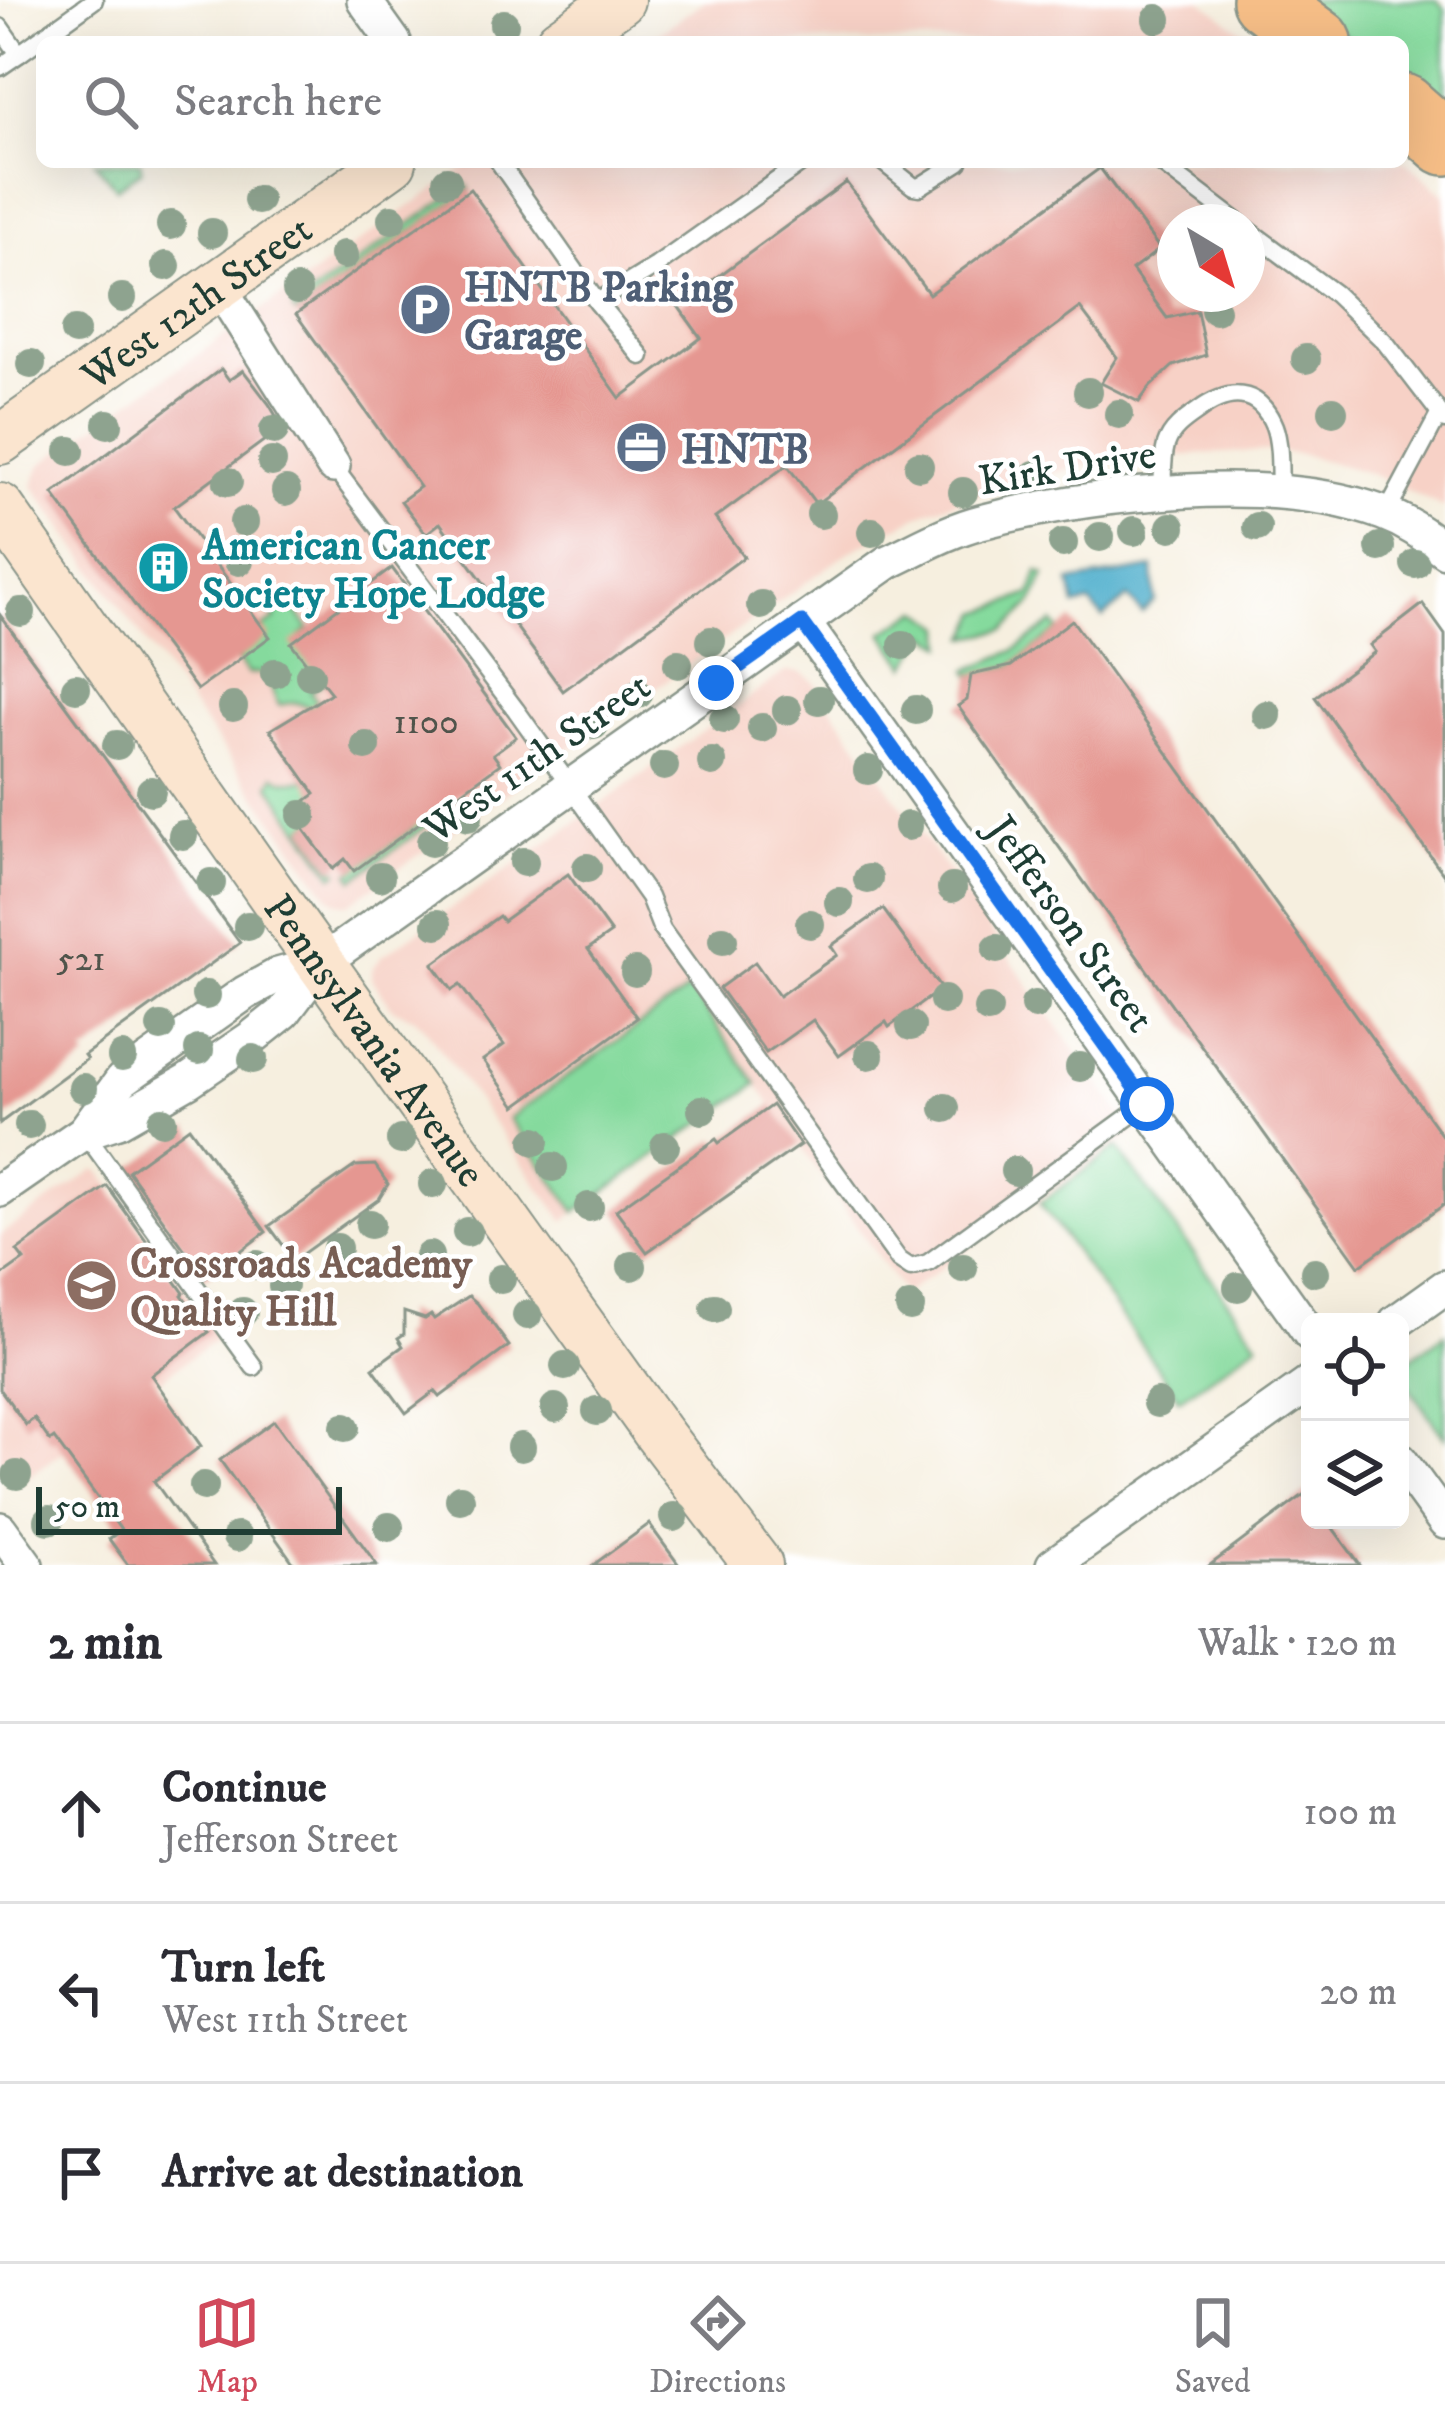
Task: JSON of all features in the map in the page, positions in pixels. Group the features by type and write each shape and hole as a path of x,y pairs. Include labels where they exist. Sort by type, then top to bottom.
{"highway":[{"path":"1264,0 1312,36"},
{"path":"1409,111 1445,143"}],"street":[{"path":"364,0 390,36"},
{"path":"569,36 620,0"},
{"name":"West 12th Street","path":"0,440 384,168"},
{"path":"218,285 333,466"},
{"name":"Kirk Drive","path":"802,622 888,562 976,523 1083,501 1162,493 1290,493 1348,502 1386,514 1420,530 1445,551"},
{"name":"Pennsylvania Avenue","path":"0,508 658,1433 758,1565"},
{"name":"West 11th Street","path":"0,1190 83,1132 122,1080 227,1005 278,975 321,963 802,622"},
{"name":"Jefferson Street","path":"802,622 1301,1321"},
{"path":"1409,1313 1445,1287"},
{"path":"1053,1565 1301,1389"},
{"path":"1409,1472 1445,1522"},
{"path":"0,1529 26,1565"}],"lane":[{"path":"44,36 94,0"},
{"path":"0,27 19,54"},
{"path":"0,68 36,42"},
{"path":"503,168 641,356"},
{"path":"597,302 795,168"},
{"path":"890,168 919,187 949,168"},
{"path":"1167,168 1214,204"},
{"path":"1265,242 1335,294 1385,341 1442,416 1386,514"},
{"path":"1162,493 1166,446 1178,426 1213,400 1233,393 1261,406 1270,419 1290,493"},
{"path":"333,466 516,710 649,897 662,930 899,1260 911,1268 928,1263 1147,1104"},
{"path":"83,1132 254,1367"}],"shaded area":[{"path":"706,0 1201,0 1249,36 655,36"},
{"path":"1409,164 1445,195 1445,508 1369,473 1304,455 1267,451 1091,464 932,509 852,550 349,904 329,896 33,486 41,464 465,168 1409,168"},
{"path":"785,672 800,672 813,681 1134,1133 904,1294 757,1084 564,1221 424,1027 393,1009 372,979 372,969 382,956"},
{"name":"Crossroads Academy Quality Hill","path":"96,1169 218,1337 17,1485 0,1461 0,1235"}],"green space":[{"path":"1297,0 1437,0 1445,9 1445,115 1409,85 1409,36 1345,36"},
{"path":"100,168 142,168 142,170 116,188"},
{"path":"466,184 470,189 296,314 292,309"},
{"path":"1038,572 1045,575 1033,603 1005,630 968,637 980,613 1031,594"},
{"path":"290,602 309,629 301,636 322,683 310,692 317,701 312,708 294,702 279,705 266,677 248,674 238,660 276,619 273,614"},
{"path":"920,610 944,627 945,645 927,634 907,666 883,633"},
{"path":"1053,623 1059,630 1011,666 971,675 968,670 1014,651"},
{"path":"386,752 305,802 316,818 303,828 335,867 338,872 333,875 270,785 275,775 302,781"},
{"path":"431,802 441,815 354,879 350,873 412,829"},
{"path":"690,989 757,1084 576,1212 509,1118"},
{"path":"1117,1147 1258,1343 1180,1399 1040,1203"},
{"path":"1445,1334 1445,1438 1409,1388 1409,1360"}],"water":[{"path":"1153,568 1155,601 1142,613 1128,597 1103,618 1090,603 1075,606 1070,582"}],"building":[{"name":"HNTB","path":"1100,168 1157,245 1157,251 1132,270 1157,304 1157,312 1167,318 1197,312 1206,355 1173,366 1139,402 1101,383 1117,357 1080,308 816,504 787,465 715,518 744,557 563,691 440,523 426,534 401,501 420,487 296,314 470,189 620,398 701,338 678,306 846,182 929,294"},
{"name":"American Cancer Society Hope Lodge","path":"221,369 229,380 243,370 269,404 276,416 262,427 269,437 174,507 270,637 197,690 53,494"},
{"path":"392,568 516,737 493,754 500,764 354,871 345,859 333,869 303,828 316,818 304,802 315,794 270,730 331,693 291,643"},
{"path":"1423,604 1445,635 1445,876 1315,697 1375,652 1370,645"},
{"path":"0,615 240,943 84,1055 87,1059 0,1123"},
{"path":"1072,620 1445,1140 1445,1204 1359,1266 958,706 967,700 971,675 1011,666"},
{"path":"568,874 611,933 588,949 637,1018 516,1106 483,1060 504,1045 460,985 452,990 433,964"},
{"path":"883,909 941,989 839,1056 813,1020 766,1053 719,988 755,962 779,996 837,955 831,946"},
{"path":"772,1105 800,1145 647,1252 616,1210"},
{"path":"189,1127 266,1232 205,1278 128,1171"},
{"path":"375,1165 388,1184 379,1199 294,1260 269,1226 355,1166"},
{"name":"Crossroads Academy Quality Hill","path":"107,1186 209,1332 151,1375 201,1446 154,1481 214,1565 128,1565 109,1539 121,1530 54,1438 50,1441 34,1418 26,1425 0,1389 0,1277 24,1260 17,1251"},
{"path":"469,1296 509,1346 440,1397 435,1391 406,1413 373,1368 403,1346 398,1338 404,1334 404,1312 434,1319"},
{"path":"274,1421 377,1565 295,1565 220,1460"},
{"path":"1301,1497 1301,1529 1334,1529 1360,1565 1210,1565"},
{"path":"649,1524 679,1565 593,1565"}],"place":[{"name":"HNTB Parking Garage","path":"425,310"},
{"name":"HNTB","path":"642,448"},
{"name":"American Cancer Society Hope Lodge","path":"163,568"},
{"name":"Crossroads Academy Quality Hill","path":"91,1286"}],"route":[{"path":"716,683 802,622 1147,1104"}]}
